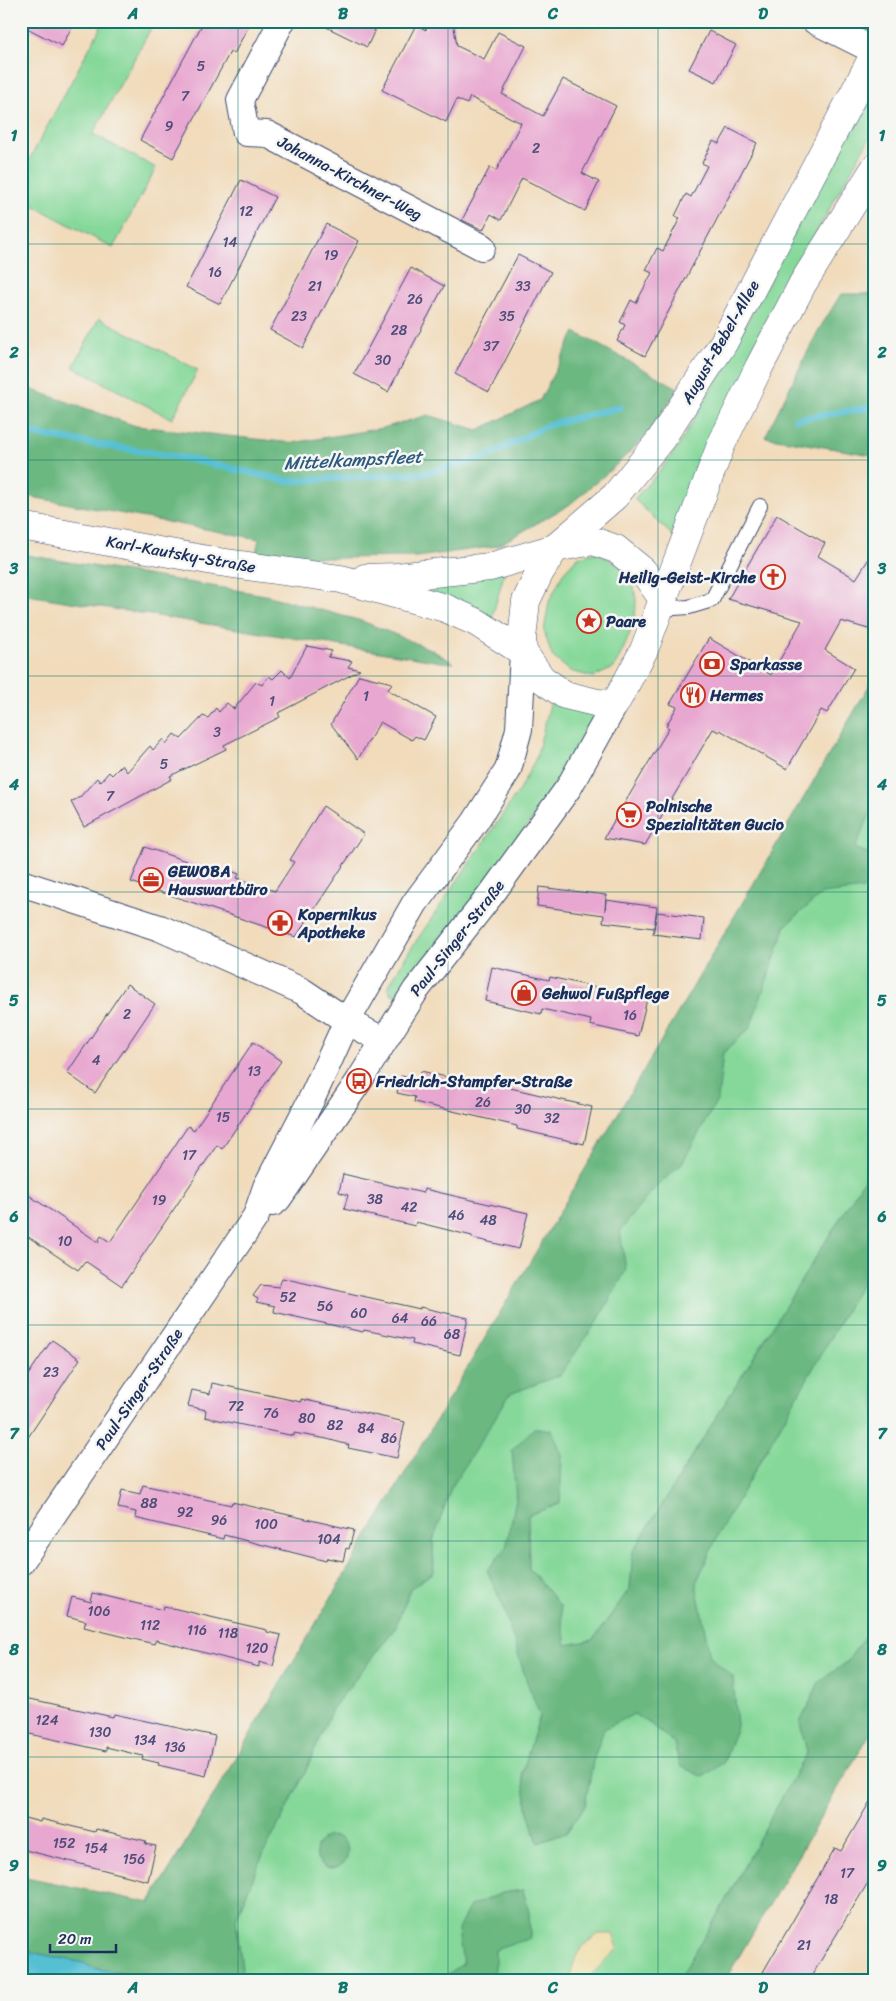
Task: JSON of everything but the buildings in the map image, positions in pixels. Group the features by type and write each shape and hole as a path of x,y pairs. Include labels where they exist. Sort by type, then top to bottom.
{"street":[{"name":"Johanna-Kirchner-Weg","path":"282,21 240,100 246,133 267,134 482,247"},
{"path":"815,21 875,52"},
{"name":"August-Bebel-Allee","path":"526,602 540,572 555,548 616,496 661,439 724,342 875,52"},
{"path":"661,603 721,445 759,367 803,283 875,168"},
{"name":"Karl-Kautsky-Straße","path":"21,526 219,562 341,579 445,608 476,622 523,652 542,679 565,695 598,703 615,704"},
{"name":"Karl-Kautsky-Straße","path":"341,579 396,577 490,567 555,548 593,541 616,550 643,571 661,603"},
{"name":"Paul-Singer-Straße","path":"21,1562 256,1216 266,1187 314,1096 348,1021 415,903 475,822 508,770 519,729 522,639 526,602"},
{"name":"Paul-Singer-Straße","path":"256,1216 278,1199 359,1081 416,990 493,892 569,787 644,650 661,603"},
{"path":"21,883 160,928 302,991 348,1021 384,1041"}],"lane":[{"path":"661,603 689,607 712,600 760,506"}],"green space":[{"path":"104,21 155,21 93,134 156,168 113,248 21,199 21,175"},
{"path":"875,87 875,128 789,281 674,537 634,499 658,473 679,445 718,377 868,93"},
{"path":"841,294 875,294 875,453 871,455 765,437 818,331"},
{"path":"99,318 198,370 172,419 73,367"},
{"path":"575,332 678,388 650,432 613,468 569,505 497,546 417,557 330,558 256,553 259,539 21,495 21,389 33,390 136,426 292,443 383,428 428,415 478,430 540,400"},
{"path":"597,552 626,571 636,597 636,610 630,634 614,668 593,677 570,671 552,656 544,631 549,602 563,573 578,557"},
{"path":"21,554 265,595 362,621 430,649 454,663 21,594"},
{"path":"505,571 491,621 401,585"},
{"path":"875,676 875,1725 725,1980 103,1980 483,1348"},
{"path":"875,676 875,803 855,848 875,856 875,870 863,889 822,894 786,925 750,1028 723,1053 718,1099 682,1163 651,1192 620,1231 626,1270 597,1322 560,1375 510,1394 451,1488 433,1541 434,1572 411,1588 395,1628 332,1709 304,1775 262,1857 236,1919 242,1969 239,1980 162,1980 92,1968 83,1963 21,1950 21,1876 150,1903 693,987"},
{"path":"552,697 598,711 575,761 404,993 397,996 390,993 388,987 406,956 518,792 536,758"},
{"path":"875,1162 875,1260 719,1533 696,1583 710,1657 733,1677 737,1726 724,1762 703,1777 680,1766 674,1743 649,1723 634,1714 604,1729 593,1761 585,1806 566,1833 538,1843 528,1813 522,1773 540,1715 527,1682 502,1604 487,1570 506,1548 516,1499 512,1450 534,1428 552,1430 562,1455 560,1504 528,1515 529,1568 560,1606 566,1645 593,1640 630,1588 633,1551"},
{"path":"875,1621 875,1725 725,1980 678,1980 715,1919 807,1752 800,1723 819,1682 847,1662"},
{"path":"332,1836 343,1841 348,1852 343,1863 332,1868 321,1863 316,1852 321,1841"},
{"path":"523,1890 529,1912 530,1938 495,1950 495,1969 489,1980 439,1980 463,1964 458,1930 469,1907 502,1893"}],"sand":[{"path":"599,1934 613,1934 618,1948 586,1980 570,1980 578,1953 586,1943"}],"water":[{"path":"21,1950 84,1963 92,1968 162,1980 21,1980"}],"waterway":[{"name":"Mittelkampsfleet","path":"21,432 189,459 288,481 425,473 486,457 548,425 620,407"},
{"name":"Mittelkampsfleet","path":"796,419 875,407"}],"place":[{"name":"Heilig-Geist-Kirche","path":"773,577"},
{"name":"Paare","path":"589,621"},
{"name":"Sparkasse","path":"712,664"},
{"name":"Hermes","path":"693,695"},
{"name":"Polnische Spezialitäten Gucio","path":"629,815"},
{"name":"GEWOBA Hauswartbüro","path":"151,880"},
{"name":"Kopernikus Apotheke","path":"280,923"},
{"name":"Gehwol Fußpflege","path":"524,993"},
{"name":"Friedrich-Stampfer-Straße","path":"359,1081"}]}
